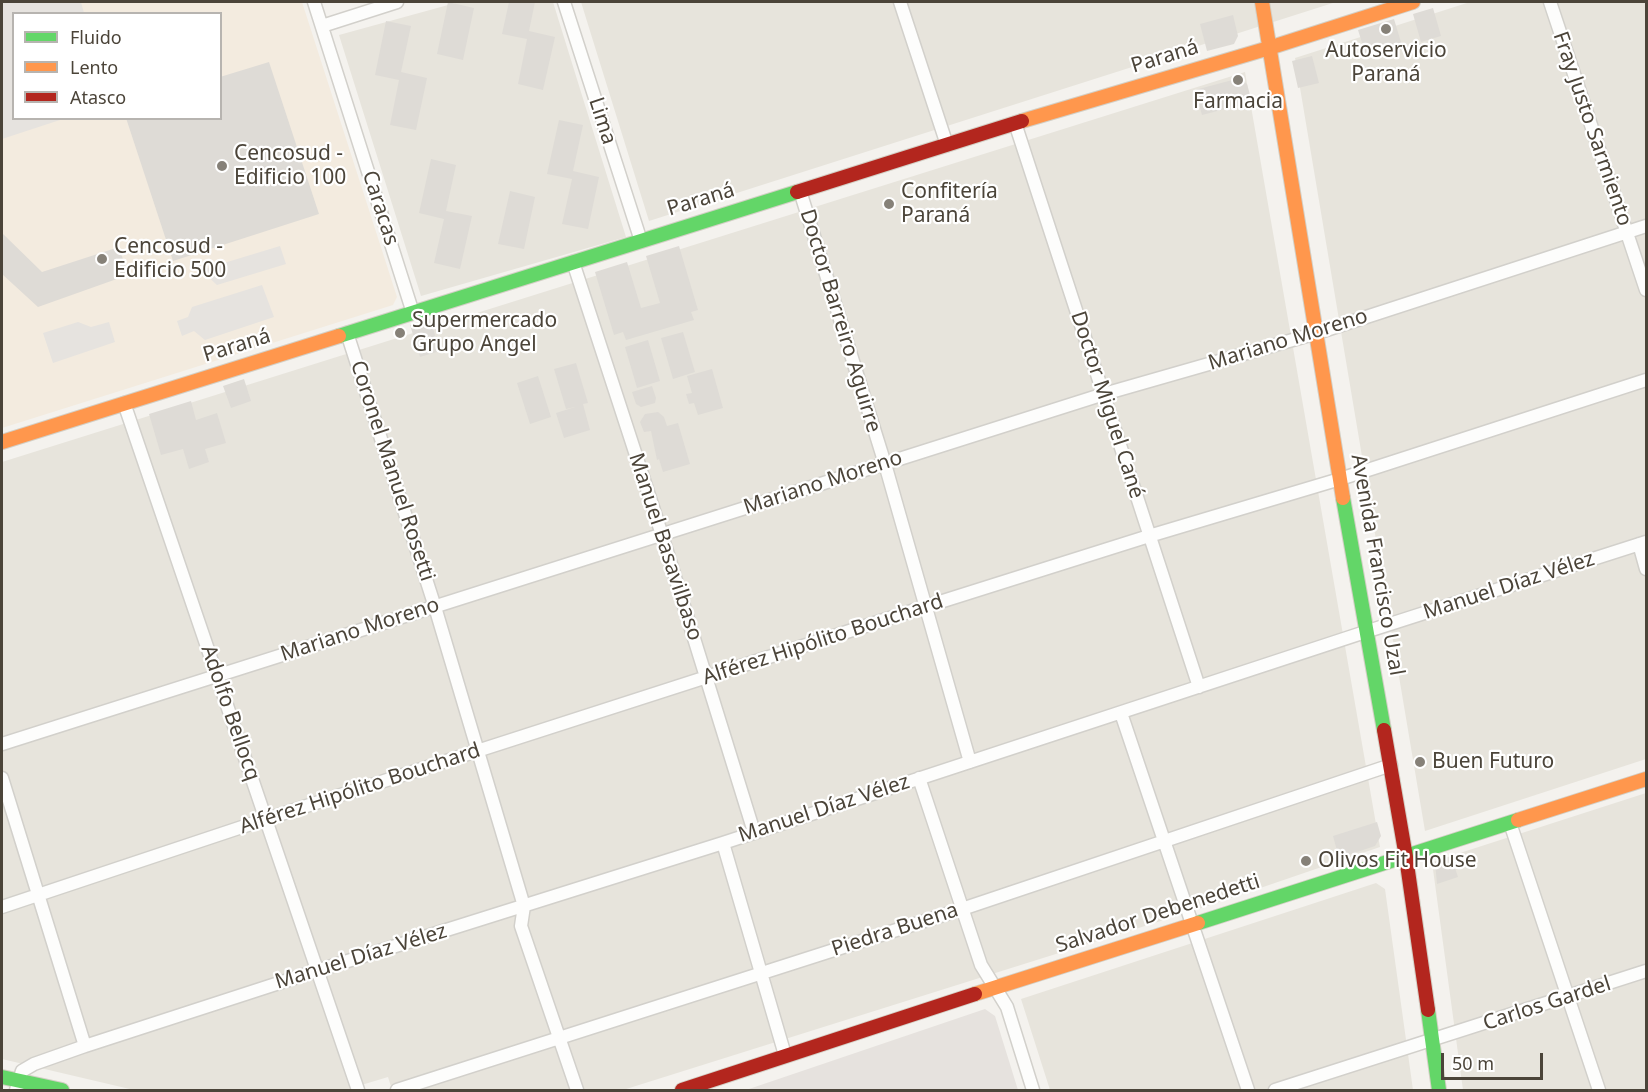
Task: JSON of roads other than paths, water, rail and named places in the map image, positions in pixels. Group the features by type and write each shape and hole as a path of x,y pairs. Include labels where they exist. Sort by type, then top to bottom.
{"street":[{"name":"Caracas","path":"314,2 413,313"},
{"path":"321,26 397,2"},
{"name":"Lima","path":"564,2 641,241"},
{"path":"900,2 947,145"},
{"name":"Avenida Francisco Uzal","path":"1262,2 1406,857 1439,1090"},
{"name":"Paraná","path":"2,442 1015,123 1269,48 1413,2"},
{"name":"Fray Justo Sarmiento","path":"1550,2 1647,290"},
{"name":"Doctor Miguel Cané","path":"1015,123 1200,687"},
{"name":"Doctor Barreiro Aguirre","path":"800,191 885,464 970,762"},
{"name":"Mariano Moreno","path":"2,744 1104,394 1317,333 1647,226"},
{"name":"Manuel Basavilbaso","path":"573,262 662,535 754,832"},
{"name":"Coronel Manuel Rosetti","path":"347,333 435,607 524,906 521,926 577,1090"},
{"name":"Alférez Hipólito Bouchard","path":"2,907 266,819 924,607 1149,536 1341,479 1647,380"},
{"name":"Adolfo Bellocq","path":"124,403 358,1090"},
{"path":"1643,543 1647,569"},
{"name":"Manuel Díaz Vélez","path":"17,1086 22,1071 34,1064 85,1046 723,843 1643,543"},
{"path":"1121,713 1248,1090"},
{"name":"Piedra Buena","path":"397,1090 962,909 1391,765"},
{"path":"2,778 85,1046"},
{"path":"919,778 981,965 1007,1006 1033,1090"},
{"name":"Salvador Debenedetti","path":"682,1090 1647,779"},
{"path":"1510,823 1599,1090"},
{"path":"723,843 785,1055"},
{"name":"Carlos Gardel","path":"1275,1090 1432,1042 1647,971"},
{"path":"2,1077 17,1086 62,1090"}],"place":[{"name":"Autoservicio Paraná","path":"1386,29"},
{"name":"Farmacia","path":"1238,80"},
{"name":"Cencosud - Edificio 100","path":"222,166"},
{"name":"Confitería Paraná","path":"889,204"},
{"name":"Cencosud - Edificio 500","path":"102,259"},
{"name":"Supermercado Grupo Angel","path":"400,333"},
{"name":"Buen Futuro","path":"1420,762"},
{"name":"Olivos Fit House","path":"1306,861"}]}
